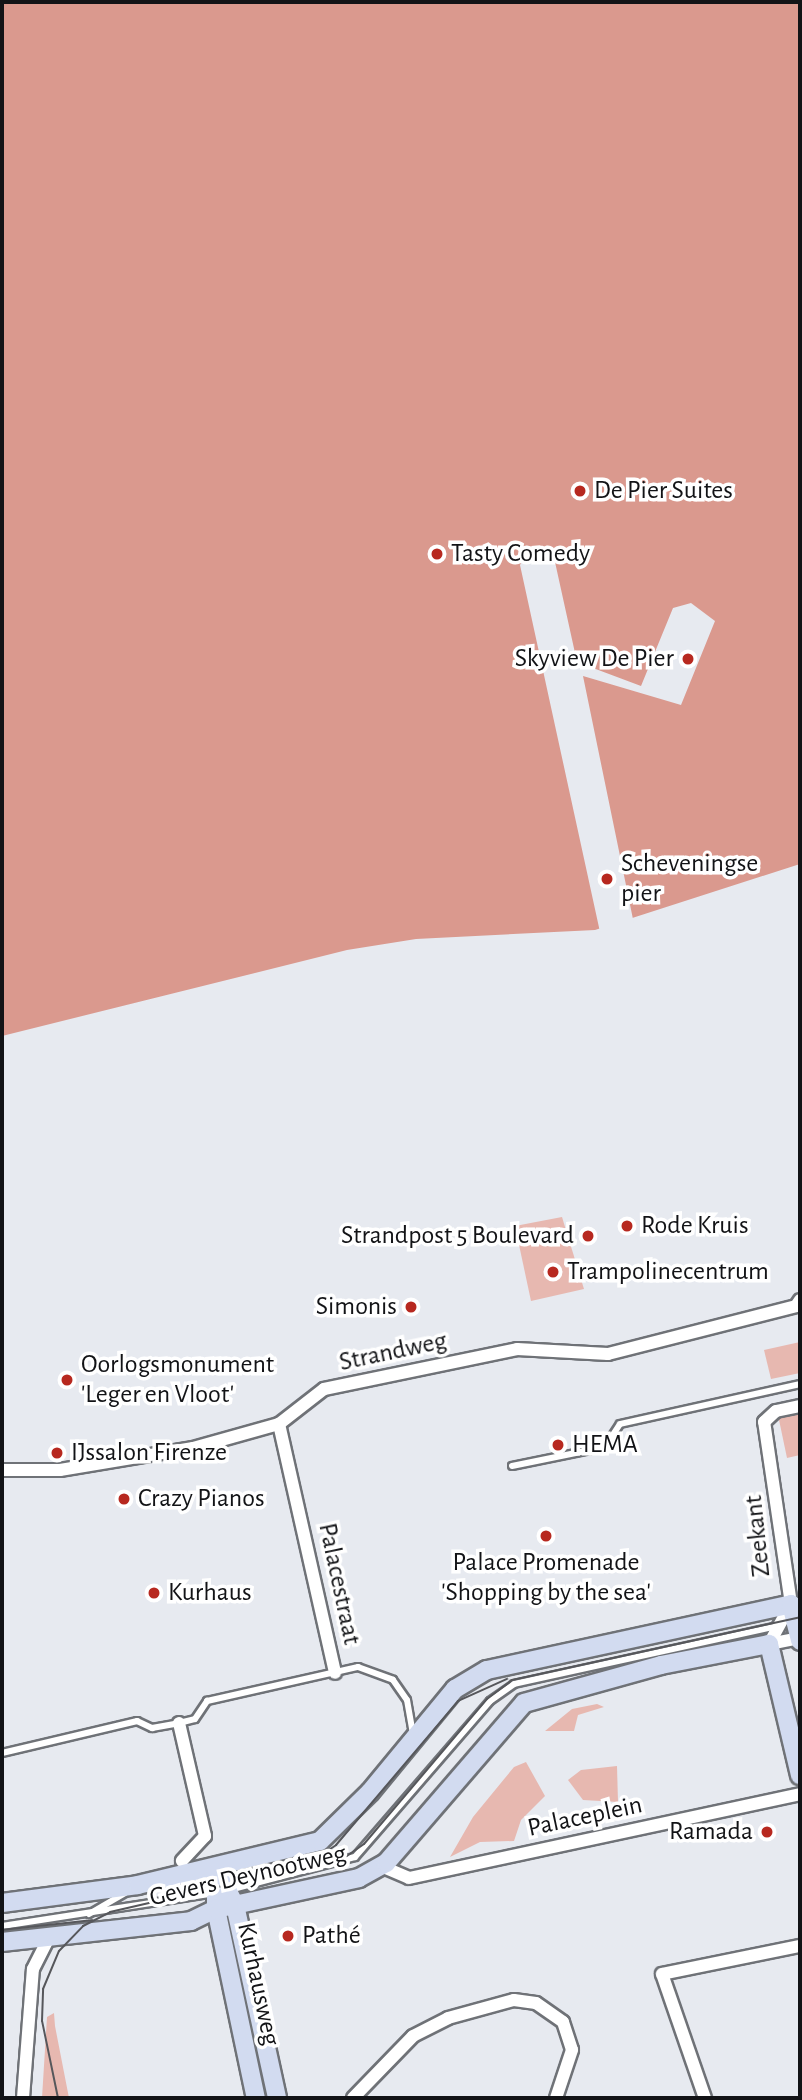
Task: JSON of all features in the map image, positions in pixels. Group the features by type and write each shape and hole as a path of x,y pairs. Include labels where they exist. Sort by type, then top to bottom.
{"main road":[{"path":"796,1603 796,1631"},
{"name":"Gevers Deynootweg","path":"2,1903 138,1885 320,1841 455,1689 487,1670 796,1603"},
{"path":"769,1644 800,1775"},
{"name":"Gevers Deynootweg","path":"2,1942 48,1940 191,1921 224,1899 359,1878 381,1866 524,1703 604,1678 769,1644"},
{"name":"Kurhausweg","path":"216,1868 277,2098"},
{"name":"Kurhausweg","path":"224,1899 256,2098"}],"street":[{"name":"Strandweg","path":"2,1470 60,1469 180,1450 279,1424 324,1390 517,1349 608,1354 796,1306 800,1300"},
{"name":"Zeekant","path":"796,1603 764,1422 776,1411 800,1406"},
{"name":"Palacestraat","path":"279,1424 335,1673"},
{"name":"Gevers Deynootweg","path":"769,1644 796,1631"},
{"path":"769,1644 796,1631"},
{"path":"179,1723 205,1836 182,1861"},
{"name":"Palaceplein","path":"381,1866 409,1878 800,1794"},
{"path":"23,2098 33,1969 48,1940"},
{"path":"705,2098 662,1974 800,1946"},
{"path":"353,2098 393,2052 448,2018 514,2000 536,2003 563,2022 572,2050 556,2098"}],"lane":[{"path":"513,1466 605,1447 620,1424 800,1384"},
{"name":"Gevers Deynootweg","path":"2,1926 224,1899 355,1857 490,1701 514,1684 796,1631"},
{"name":"Palacestraat","path":"335,1673 358,1667 393,1681 407,1700 413,1739"},
{"path":"2,1753 137,1721 152,1728 179,1723 195,1719 207,1701 335,1673"},
{"name":"Gevers Deynootweg","path":"84,1916 138,1885"}],"shaded area":[{"path":"2,2 800,2 800,864 595,930 416,939 347,950 2,1036"},
{"name":"Trampolinecentrum","path":"562,1217 584,1289 531,1301 515,1226"},
{"path":"800,1342 800,1373 771,1379 764,1350"},
{"path":"800,1410 800,1455 787,1458 778,1415"},
{"path":"597,1704 604,1707 578,1715 574,1731 545,1731 572,1709"},
{"path":"526,1762 545,1796 521,1820 514,1841 480,1842 450,1857 473,1817 514,1767"},
{"path":"617,1766 618,1802 583,1800 568,1780 581,1770"},
{"path":"54,2013 69,2098 42,2098 47,2017"}],"pier":[{"path":"545,549 555,562 577,662 641,686 673,608 691,603 715,621 681,705 583,676 634,924 600,932 520,565 528,550"}],"tram line":[{"path":"58,2098 42,2021 43,1989 59,1951 83,1926 110,1912 344,1858 364,1844 487,1699 512,1680 800,1617"},
{"path":"308,1864 336,1845 458,1701 507,1679"},
{"path":"2,1930 92,1920"}],"place":[{"name":"De Pier Suites","path":"580,491"},
{"name":"Tasty Comedy","path":"437,554"},
{"name":"Skyview De Pier","path":"688,659"},
{"name":"Scheveningse pier","path":"607,879"},
{"name":"Rode Kruis","path":"627,1226"},
{"name":"Strandpost 5 Boulevard","path":"588,1236"},
{"name":"Trampolinecentrum","path":"553,1272"},
{"name":"Simonis","path":"411,1307"},
{"name":"Oorlogsmonument 'Leger en Vloot'","path":"67,1380"},
{"name":"HEMA","path":"558,1445"},
{"name":"IJssalon Firenze","path":"57,1453"},
{"name":"Crazy Pianos","path":"124,1499"},
{"name":"Palace Promenade 'Shopping by the sea'","path":"546,1536"},
{"name":"Kurhaus","path":"154,1593"},
{"name":"Ramada","path":"767,1832"},
{"name":"Pathé","path":"288,1936"}]}
